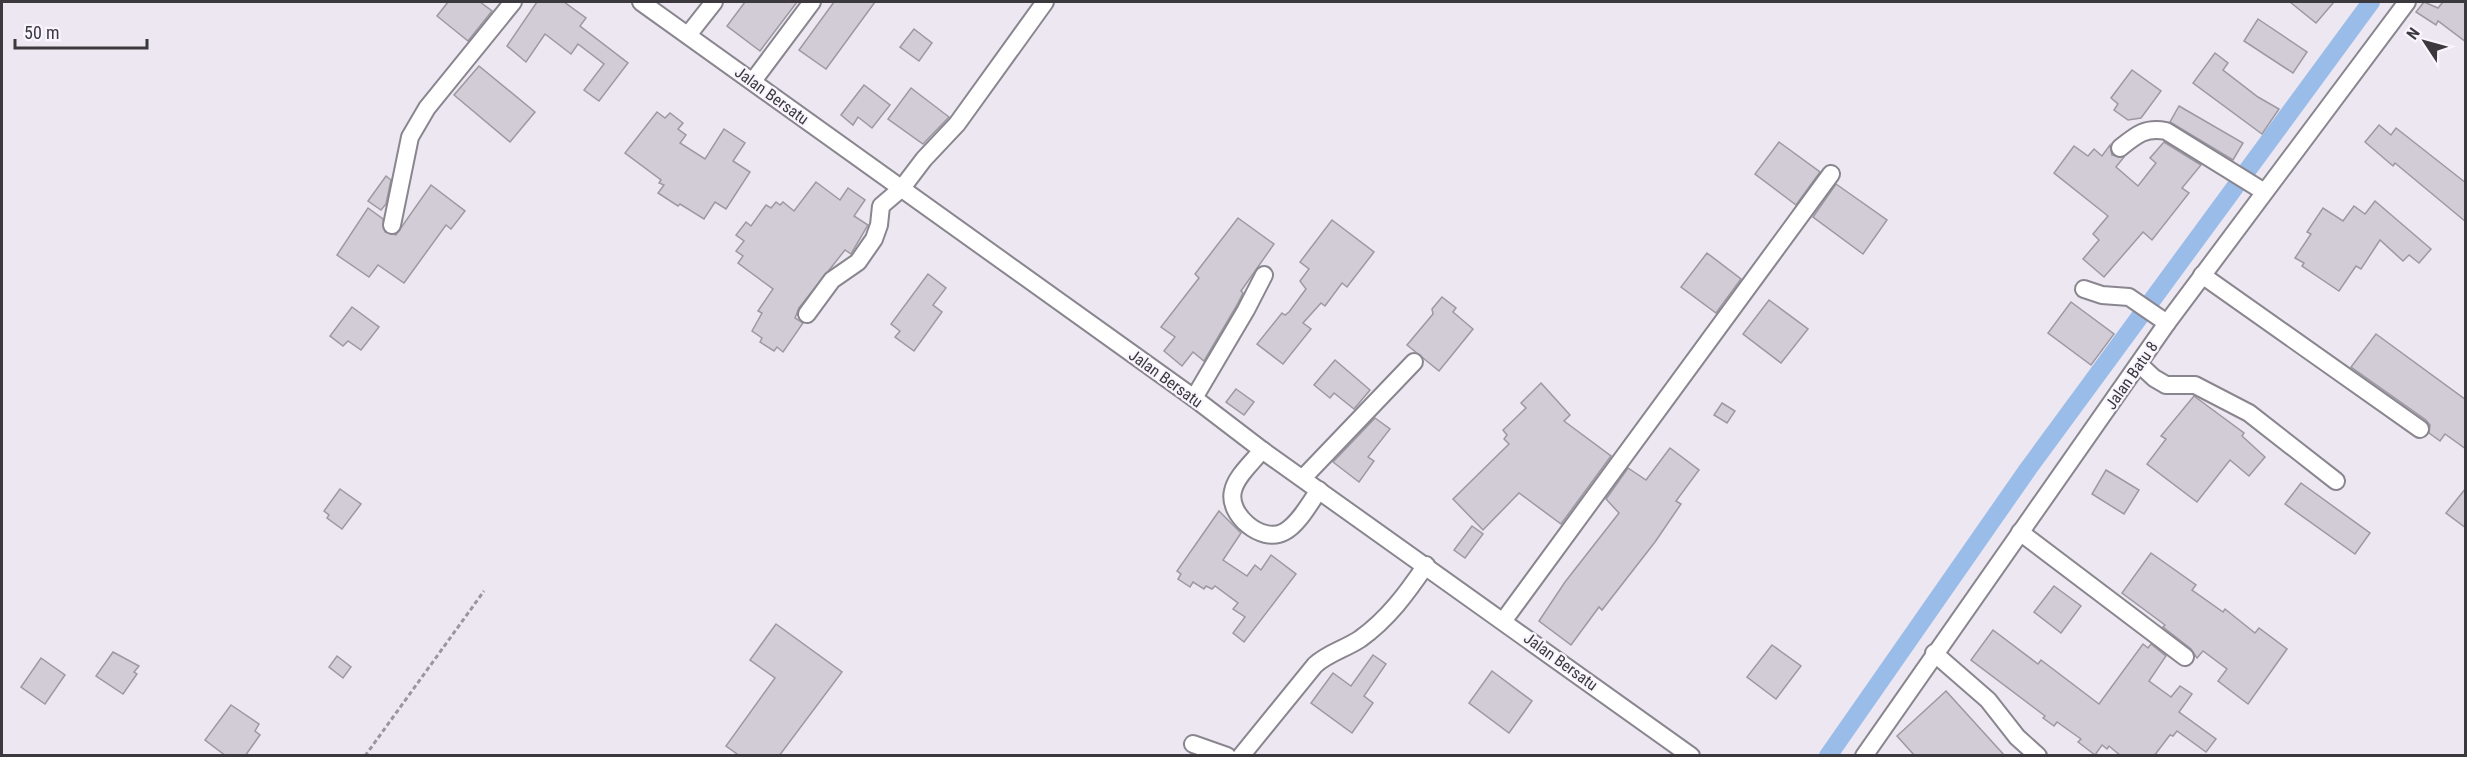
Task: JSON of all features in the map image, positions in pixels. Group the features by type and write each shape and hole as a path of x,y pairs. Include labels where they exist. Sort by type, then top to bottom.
{"street":[{"path":"392,225 410,137 427,108 513,2"},
{"name":"Jalan Bersatu","path":"641,2 1691,756"},
{"path":"688,35 714,2"},
{"path":"753,81 812,2"},
{"path":"807,314 832,280 858,262 874,239 879,225 881,206 902,188 924,159 957,124 1045,2"},
{"name":"Jalan Batu 8","path":"1864,756 2139,364 2161,319 2202,276 2263,191 2407,2"},
{"path":"2120,148 2138,133 2153,129 2166,131 2263,191"},
{"path":"1504,620 1831,174"},
{"path":"1194,398 1246,310 1263,274"},
{"path":"2202,276 2420,429"},
{"path":"2084,289 2102,295 2129,297 2161,319"},
{"path":"1303,478 1414,362"},
{"path":"2139,364 2154,378 2166,385 2195,385 2249,413 2336,481"},
{"path":"1262,450 1238,480 1232,497 1234,511 1256,530 1274,535 1284,532 1319,490"},
{"path":"2020,532 2185,657"},
{"path":"1241,756 1315,665 1358,641 1382,622 1399,604 1426,565"},
{"path":"1935,653 1988,700 2017,737 2038,756"},
{"path":"1193,744 1227,756"}],"path":[{"path":"364,756 484,591"}],"building":[{"path":"448,2 480,2 492,11 468,41 437,16"},
{"path":"537,2 564,2 586,18 580,26 628,63 599,101 584,90 604,64 578,44 571,54 545,34 526,62 507,46"},
{"path":"745,2 797,2 760,51 727,26"},
{"path":"834,2 875,2 826,69 799,50"},
{"path":"2290,2 2334,2 2316,23"},
{"path":"2424,2 2438,8 2443,2 2466,2 2466,42 2438,21 2436,25 2416,12"},
{"path":"2258,19 2307,52 2293,73 2244,41"},
{"path":"914,29 932,43 919,61 900,47"},
{"path":"2215,53 2228,63 2223,70 2258,97 2279,109 2262,134 2193,83"},
{"path":"479,66 535,112 510,142 454,95"},
{"path":"2132,70 2161,91 2141,118 2128,120 2114,110 2118,104 2111,98"},
{"path":"864,85 890,105 872,128 858,117 853,125 841,115"},
{"path":"911,88 949,117 923,144 888,119"},
{"path":"2179,106 2243,143 2233,160 2170,122"},
{"path":"657,112 665,118 670,113 683,123 678,129 686,135 680,143 705,159 724,129 745,143 733,161 750,172 726,209 715,202 704,219 680,204 678,206 658,193 664,185 659,183 661,180 625,153"},
{"path":"2379,125 2391,135 2396,128 2466,183 2466,222 2395,163 2393,166 2365,142"},
{"path":"1779,142 1820,172 1796,205 1755,174"},
{"path":"2164,142 2201,165 2182,188 2189,193 2152,240 2143,232 2104,277 2083,259 2099,240 2093,234 2108,216 2054,173 2074,146 2088,156 2094,149 2102,156 2110,145 2112,155 2124,157 2116,167 2138,186 2156,163 2150,158"},
{"path":"386,176 391,180 386,204 381,210 368,201"},
{"path":"816,182 840,200 848,188 865,200 854,216 868,225 851,254 845,250 799,308 795,318 803,323 783,352 777,347 774,351 760,342 762,338 752,331 762,313 758,311 773,289 738,263 743,256 736,251 744,241 736,235 746,222 751,226 766,205 771,208 776,202 780,205 783,202 794,211"},
{"path":"1836,184 1887,220 1863,254 1813,217"},
{"path":"431,185 465,211 451,229 446,225 404,283 378,265 369,277 337,255 368,208 383,219 385,232 396,235"},
{"path":"2375,201 2431,249 2419,263 2409,255 2403,261 2380,240 2361,269 2356,266 2339,291 2302,266 2304,263 2295,258 2311,234 2307,232 2323,208 2343,221 2354,206 2365,214"},
{"path":"1238,218 1274,244 1241,291 1243,293 1237,305 1204,361 1193,352 1182,366 1164,351 1175,337 1161,327 1199,278 1195,274"},
{"path":"1332,220 1374,252 1347,287 1342,283 1325,306 1321,303 1303,323 1311,329 1283,364 1257,344 1282,313 1285,315 1289,312 1306,289 1300,281 1309,269 1300,262"},
{"path":"1707,253 1741,279 1716,313 1681,287"},
{"path":"928,274 946,288 933,305 942,312 914,351 895,337 900,331 891,324"},
{"path":"1442,297 1456,308 1453,312 1473,329 1439,371 1407,345 1433,314 1432,309"},
{"path":"1769,300 1808,329 1781,363 1743,334"},
{"path":"2071,302 2114,334 2091,365 2048,333"},
{"path":"352,307 379,327 361,350 348,341 343,346 330,336"},
{"path":"2376,334 2466,400 2466,449 2445,434 2440,441 2429,433 2430,425 2426,420 2351,367"},
{"path":"1335,360 1370,390 1354,409 1334,393 1330,398 1314,385"},
{"path":"1541,383 1570,415 1564,421 1611,456 1561,524 1519,493 1483,530 1453,499 1509,444 1504,439 1507,435 1503,430 1526,408 1521,403"},
{"path":"1236,389 1254,402 1244,415 1226,402"},
{"path":"2194,396 2244,433 2242,436 2265,457 2249,476 2230,460 2197,502 2147,464 2166,439 2161,436"},
{"path":"1722,403 1735,411 1727,423 1714,415"},
{"path":"1375,418 1390,429 1368,457 1374,461 1359,482 1333,462"},
{"path":"1670,448 1699,470 1676,501 1681,504 1655,542 1602,610 1599,607 1571,645 1539,621 1565,582 1619,513 1606,499 1628,468 1646,480"},
{"path":"2106,470 2139,490 2124,514 2092,494"},
{"path":"2301,483 2370,533 2355,554 2285,504"},
{"path":"2466,488 2466,528 2446,513"},
{"path":"340,489 361,504 342,529 327,518 329,515 324,511"},
{"path":"1219,511 1241,533 1223,560 1247,576 1255,565 1261,570 1271,555 1296,574 1244,642 1233,633 1245,617 1233,609 1238,603 1215,586 1212,589 1206,586 1204,589 1193,582 1190,587 1178,579 1181,574 1177,571"},
{"path":"1472,526 1483,534 1465,558 1454,550"},
{"path":"2151,553 2196,585 2192,590 2223,612 2225,609 2255,633 2259,628 2287,649 2248,704 2218,681 2227,669 2203,651 2197,658 2191,649 2163,627 2165,625 2122,593"},
{"path":"2054,586 2081,606 2061,633 2034,612"},
{"path":"776,624 842,672 779,756 740,756 726,746 775,678 750,660"},
{"path":"1993,630 2038,664 2041,660 2099,704 2143,644 2148,648 2151,644 2166,656 2149,681 2171,697 2180,686 2192,694 2179,712 2216,739 2206,752 2177,731 2173,736 2170,735 2154,756 2121,756 2109,746 2107,749 2102,745 2095,755 2078,742 2081,739 2057,722 2054,726 2043,718 2045,716 1971,660"},
{"path":"1772,645 1801,666 1776,699 1747,677"},
{"path":"113,652 139,666 134,672 137,674 123,694 96,676"},
{"path":"1373,655 1386,664 1364,696 1373,703 1352,733 1311,703 1333,673 1351,686"},
{"path":"337,656 351,667 343,678 329,667"},
{"path":"41,658 65,675 45,704 21,687"},
{"path":"1492,671 1532,701 1509,733 1469,703"},
{"path":"1946,691 2005,756 1915,756 1897,736"},
{"path":"231,705 259,724 255,731 260,735 245,756 226,756 205,740"}],"waterway":[{"path":"1828,756 2028,469 2371,2"}]}
